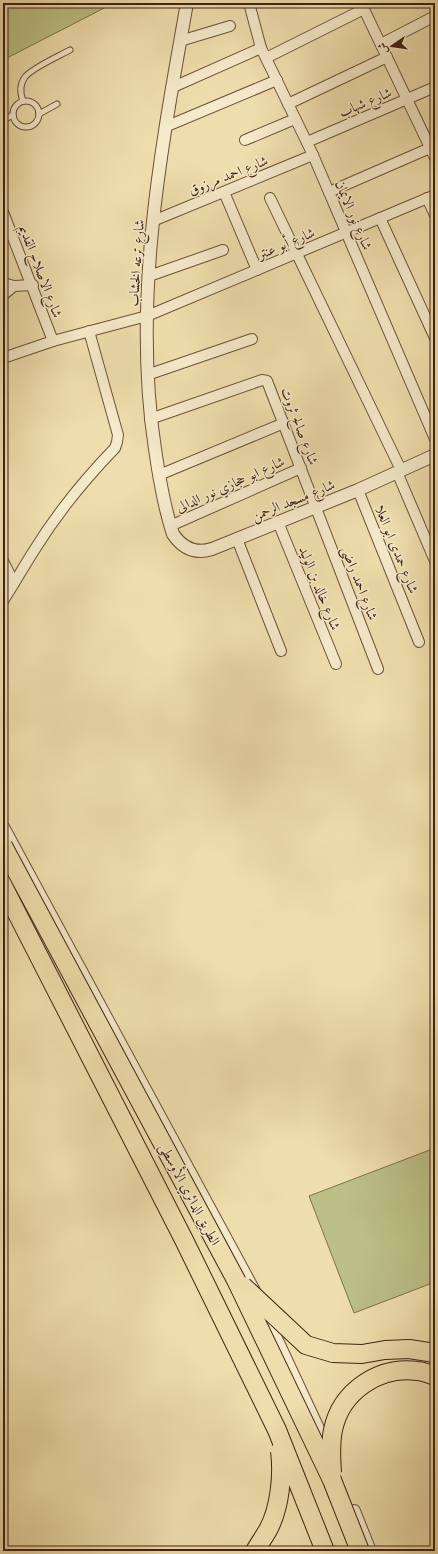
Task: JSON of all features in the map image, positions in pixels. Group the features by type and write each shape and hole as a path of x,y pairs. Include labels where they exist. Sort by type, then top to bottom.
{"highway":[{"name":"الطريق الدائري الأوسطى","path":"3,846 236,1280 332,1480 360,1551"},
{"name":"الطريق الدائري الأوسطى","path":"3,886 184,1240 277,1430 325,1551"},
{"path":"236,1280 306,1345 333,1353 362,1354 385,1350 409,1349 435,1353"},
{"path":"332,1480 331,1456 333,1430 341,1408 355,1390 374,1377 396,1370 418,1371 435,1376"},
{"path":"255,1551 268,1528 279,1497 282,1463 277,1430"}],"street":[{"name":"شارع ترعه الخشاب","path":"170,526 159,475 150,419 147,375 147,316 153,221 165,127 187,3"},
{"name":"شارع نور الايمان","path":"252,4 261,48 313,155 435,439"},
{"path":"266,58 362,6 407,99 431,143 435,158"},
{"path":"381,44 435,16"},
{"path":"180,41 230,26"},
{"path":"172,88 261,48"},
{"path":"288,104 387,57"},
{"path":"165,127 277,80"},
{"name":"شارع شهاب","path":"307,142 435,87"},
{"path":"245,140 295,119"},
{"path":"329,192 431,143"},
{"name":"شارع احمد مرزوق","path":"153,221 313,155"},
{"path":"224,192 257,270"},
{"path":"431,197 435,215"},
{"name":"شارع أبو عنتر","path":"3,358 53,341 147,316 431,197"},
{"path":"270,198 399,471 435,561"},
{"name":"شارع الاصلاح القديم","path":"3,212 53,341"},
{"path":"380,218 435,338"},
{"path":"149,276 223,250"},
{"path":"3,283 14,286 32,285"},
{"path":"3,295 14,286"},
{"path":"3,601 35,548 58,515 83,483 115,448 117,442 118,435 89,331"},
{"path":"147,375 252,339"},
{"name":"شارع صالح ثروت","path":"150,419 264,380 268,383 316,507"},
{"path":"159,475 284,423"},
{"name":"شارع مسجد الرحمن","path":"170,526 173,534 186,548 194,551 208,550 358,490 435,455"},
{"name":"شارع ابو حجازي نور الدالى","path":"170,526 301,468"},
{"name":"شارع حمدى ابو العلا","path":"358,490 419,642"},
{"name":"شارع احمد راضى","path":"316,507 378,669"},
{"name":"شارع خالد بن الوليد","path":"278,522 336,664"},
{"path":"236,539 282,651"},
{"path":"3,561 14,584"},
{"path":"3,827 253,1289 316,1422 370,1551"},
{"path":"3,906 113,1112 273,1431 321,1551"},
{"path":"71,1032 104,1014"}],"lane":[{"path":"23,101 20,93 21,85 25,77 31,72 70,50"},
{"path":"23,101 32,102 36,105 39,114 39,118 33,126 24,128 16,124 12,115 15,106 23,101"},
{"path":"39,114 57,104"},
{"path":"3,120 12,115"}],"green space":[{"path":"3,3 114,3 3,60"},
{"path":"435,1148 435,1282 354,1313 309,1196"}]}
